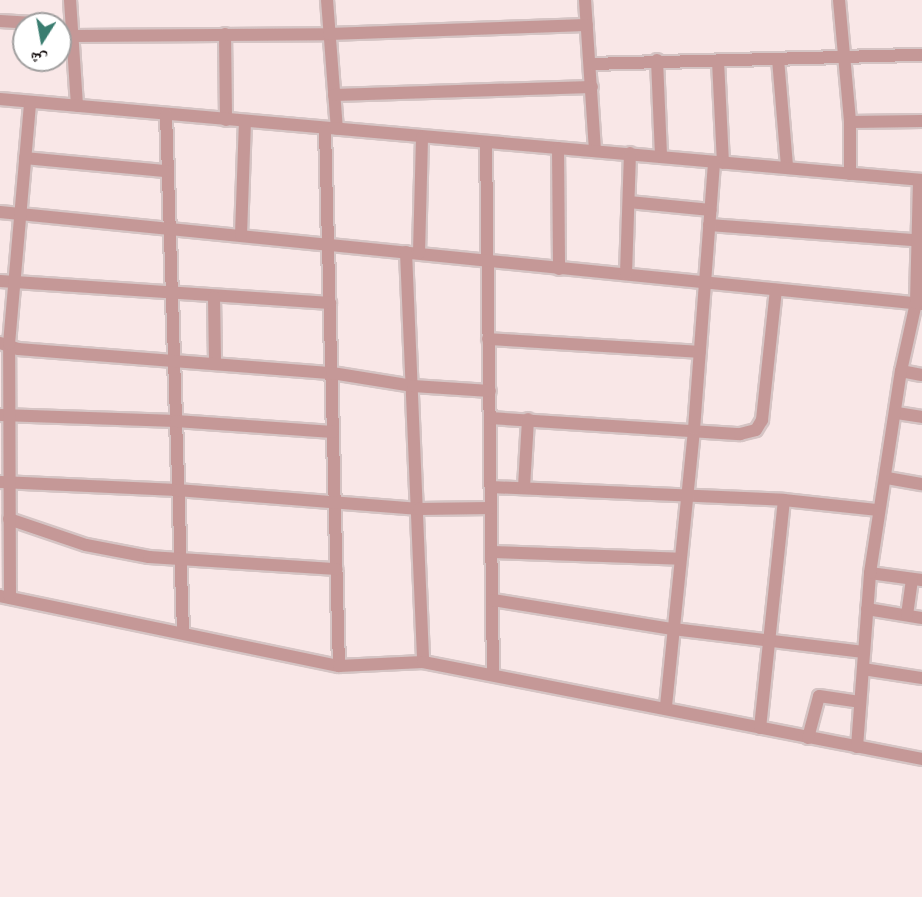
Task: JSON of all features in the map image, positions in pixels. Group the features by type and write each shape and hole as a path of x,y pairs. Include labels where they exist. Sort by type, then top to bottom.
{"street":[{"path":"327,0 334,95 327,244 339,666"},
{"path":"585,0 595,150"},
{"path":"839,0 846,57 850,174"},
{"path":"72,29 225,34 329,34 587,25"},
{"path":"225,34 226,120"},
{"path":"591,64 657,60 718,61 922,55"},
{"path":"72,58 77,106"},
{"path":"778,59 787,167"},
{"path":"657,60 661,157"},
{"path":"666,706 694,429 709,225 719,163 718,61"},
{"path":"334,95 592,87"},
{"path":"0,99 920,180 919,304 901,371 887,478 878,510 870,573 857,747"},
{"path":"30,102 14,282 4,343 4,483 9,519 5,597 339,666 423,662 666,706 808,738 922,759"},
{"path":"166,114 178,557 183,632"},
{"path":"850,122 922,121"},
{"path":"241,236 245,122"},
{"path":"422,137 413,253 413,386 423,662"},
{"path":"486,142 493,675"},
{"path":"558,147 559,269"},
{"path":"626,274 630,153"},
{"path":"25,158 166,171"},
{"path":"630,202 711,210"},
{"path":"0,212 919,304"},
{"path":"709,225 918,247"},
{"path":"0,281 171,295 330,303"},
{"path":"490,418 694,429 740,434 756,430 762,420 776,290"},
{"path":"214,297 215,363"},
{"path":"488,339 700,352"},
{"path":"4,343 18,349 332,373 413,386 490,391"},
{"path":"901,371 922,375"},
{"path":"897,413 922,417"},
{"path":"4,415 176,421 333,432"},
{"path":"524,487 528,419"},
{"path":"887,478 922,484"},
{"path":"4,483 177,490 333,504 419,508 491,508"},
{"path":"491,487 687,494 784,500 878,510"},
{"path":"760,728 771,641 784,500"},
{"path":"9,519 86,545 149,557 178,557 337,569"},
{"path":"493,552 680,559"},
{"path":"870,573 917,579 907,615"},
{"path":"493,600 673,629 864,652"},
{"path":"867,609 922,618"},
{"path":"863,669 922,678"},
{"path":"808,738 819,696 860,702"}]}
